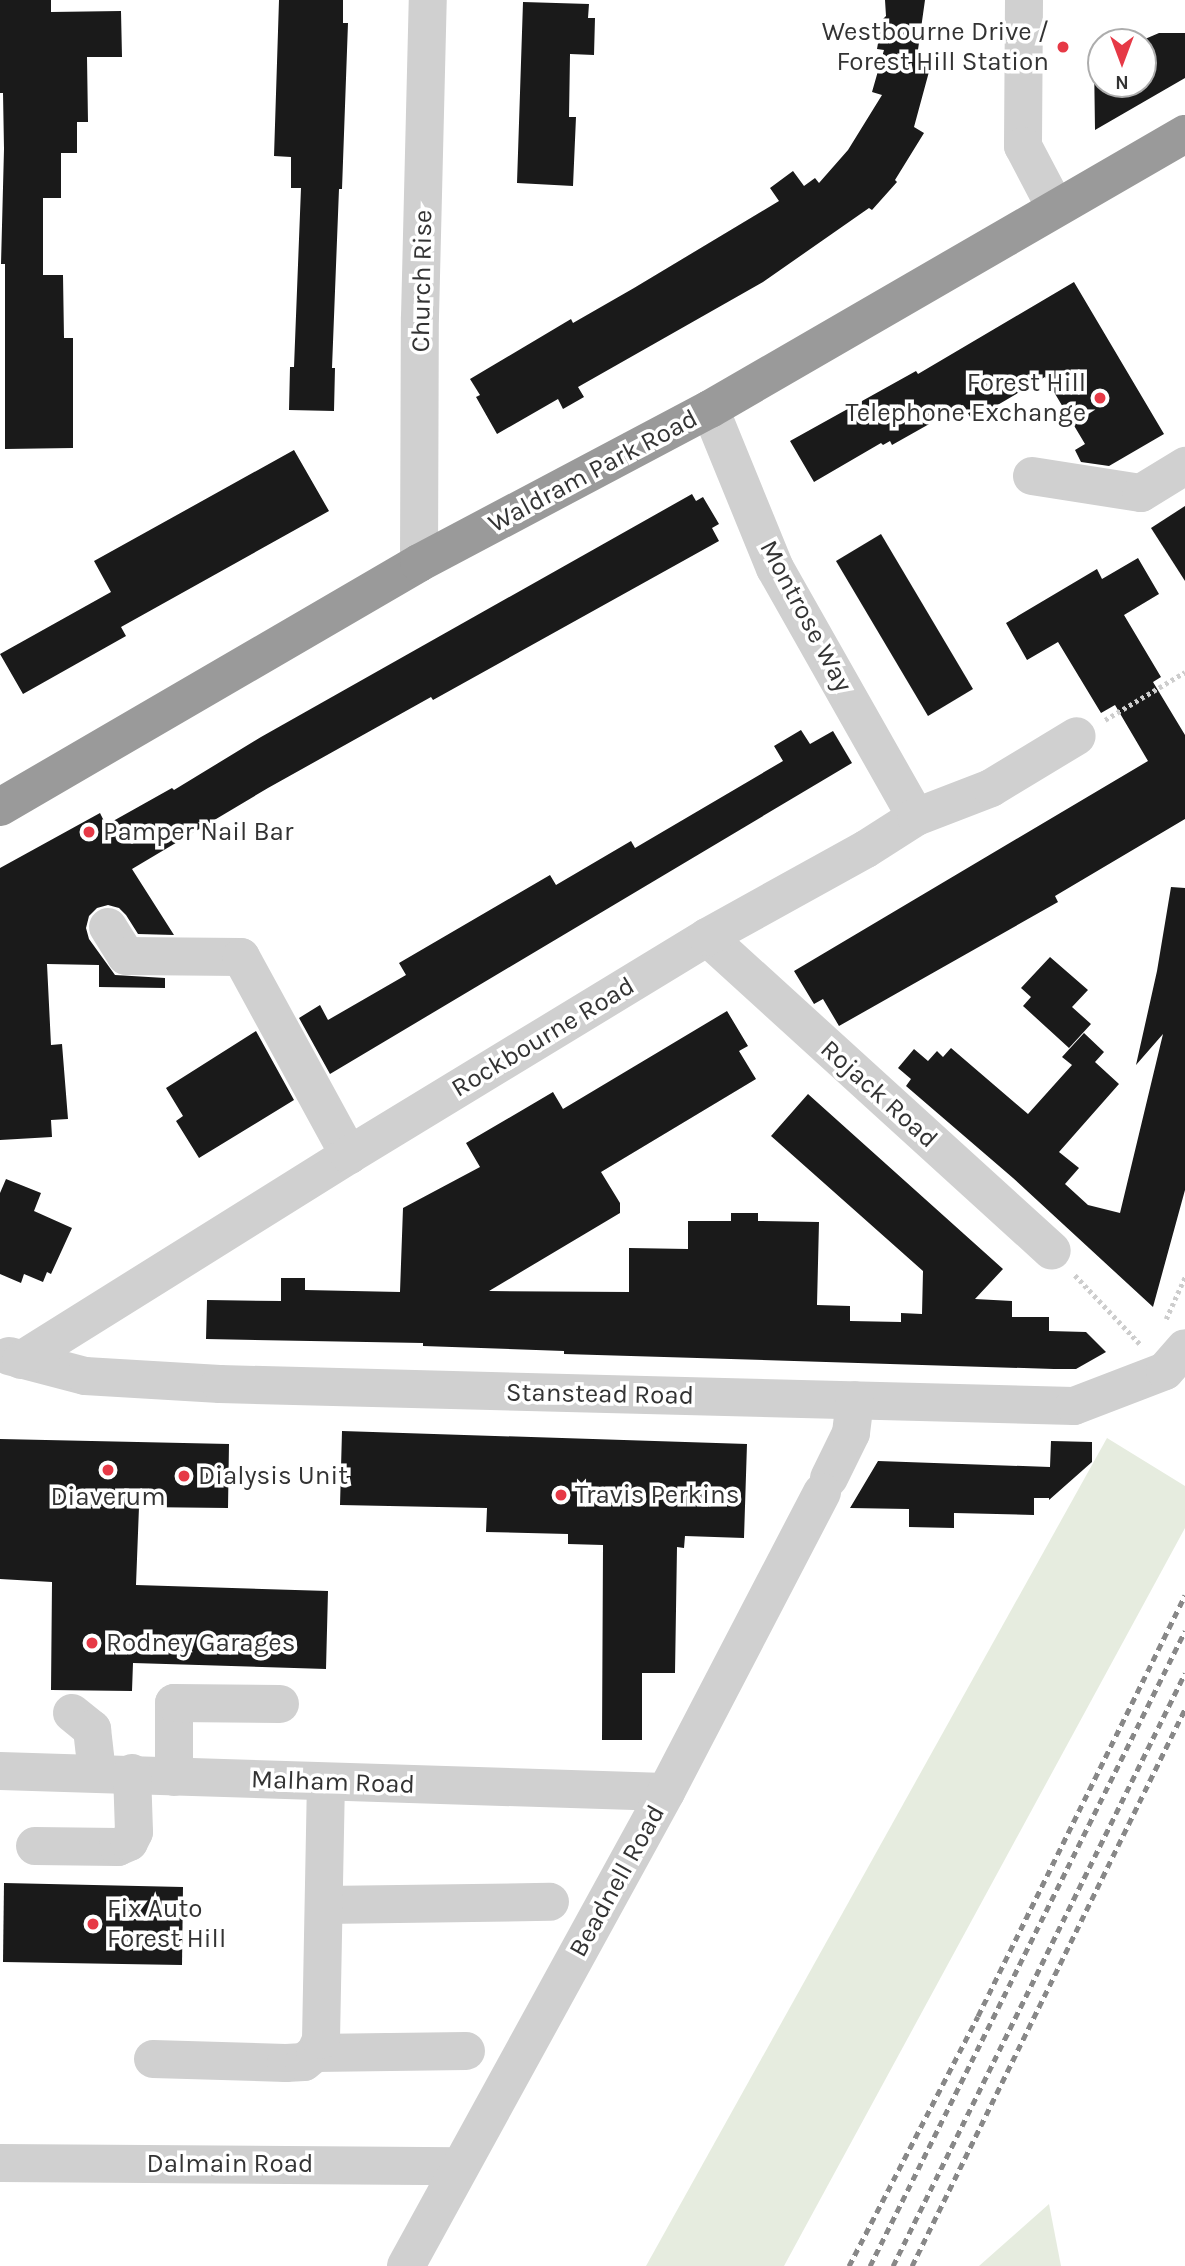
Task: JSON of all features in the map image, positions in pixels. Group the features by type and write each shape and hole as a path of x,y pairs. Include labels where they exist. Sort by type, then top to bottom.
{"highway":[{"name":"Waldram Park Road","path":"0,807 419,562 710,409 1185,134"}],"street":[{"name":"Church Rise","path":"419,562 420,317 428,0"},
{"path":"1024,0 1023,146 1055,207"},
{"name":"Montrose Way","path":"710,409 775,568 916,817"},
{"path":"1032,476 1140,493 1185,466"},
{"name":"Rockbourne Road","path":"11,1357 707,937 866,849 916,817 991,788 1077,736"},
{"path":"108,928 126,956 241,957 349,1155"},
{"name":"Rojack Road","path":"707,937 1052,1251"},
{"name":"Stanstead Road","path":"11,1357 85,1376 220,1384 1074,1406 1175,1360"},
{"name":"Beadnell Road","path":"406,2266 666,1792 826,1485 851,1433 855,1400"},
{"path":"174,1777 174,1703 280,1704"},
{"path":"35,1846 118,1847 129,1842 134,1832 115,1773 92,1729 72,1713"},
{"name":"Malham Road","path":"0,1772 115,1773 666,1792"},
{"path":"153,2059 286,2063 303,2062 315,2053 321,2040 326,1782"},
{"path":"324,1905 550,1902"},
{"path":"315,2053 466,2051"},
{"name":"Dalmain Road","path":"0,2163 459,2166"}],"path":[{"path":"1077,736 1185,672"},
{"path":"1052,1251 1175,1360"}],"shaded area":[{"path":"1107,1438 1185,1486 1185,1528 784,2266 646,2266"},
{"path":"1049,2204 1061,2266 979,2266"}],"building":[{"path":"0,0 51,0 51,12 121,11 122,57 87,57 88,122 77,122 77,153 61,153 61,198 43,198 43,275 63,275 64,338 73,338 73,448 5,449 5,264 1,264 4,149 3,93 0,93"},
{"path":"279,0 343,0 343,23 348,23 332,368 335,368 334,411 289,410 290,367 294,367 301,188 291,188 291,157 274,156"},
{"path":"885,0 925,0 916,64 930,68 914,127 924,133 895,180 897,182 872,210 869,208 763,282 578,387 584,397 563,409 558,399 497,434 476,397 480,395 470,379 571,319 573,323 634,288 779,201 770,188 793,171 804,186 815,178 819,183 848,150 882,95 872,92 884,50 877,49 882,20 886,16"},
{"path":"523,2 589,4 588,18 595,18 594,55 570,54 569,117 576,117 573,186 517,183"},
{"path":"1185,33 1185,78 1157,94 1157,34"},
{"path":"1095,98 1150,98 1095,130"},
{"name":"Forest Hill Telephone Exchange","path":"1074,282 1164,434 1109,466 1081,462 1075,450 1085,444 1045,377 972,420 963,405 892,445 890,441 883,445 881,443 814,482 790,441 916,371 918,374"},
{"path":"294,450 329,511 121,627 126,636 23,694 0,654 111,592 94,561"},
{"path":"692,494 696,501 703,497 719,524 712,528 719,541 268,788 132,869 174,935 138,934 119,908 108,905 97,908 89,916 86,928 89,939 115,975 165,978 165,988 99,987 99,965 47,964 51,1045 62,1044 68,1119 51,1120 52,1137 0,1140 0,868 100,813 106,825 172,788 174,790 261,737"},
{"path":"1185,506 1185,581 1151,528"},
{"path":"881,534 973,689 928,716 836,561"},
{"path":"1138,558 1159,594 1124,615 1161,677 1153,682 1185,735 1185,819 1055,896 1058,902 839,1026 823,999 814,1004 794,971 1148,761 1115,705 1101,713 1058,642 1027,660 1006,623 1097,569 1102,579"},
{"path":"801,730 810,744 833,731 852,763 330,1074 299,1018 320,1005 328,1020 406,975 399,963 550,875 556,885 631,841 635,848 783,761 774,746"},
{"path":"1171,887 1185,888 1185,1190 1153,1307 1013,1178 906,1086 911,1079 898,1068 914,1049 928,1061 937,1051 943,1057 951,1048 1028,1114 1072,1065 1062,1057 1084,1033 1104,1052 1095,1062 1119,1084 1059,1152 1079,1168 1065,1184 1088,1205 1120,1213 1163,1034 1136,1065 1157,971"},
{"path":"1050,957 1088,990 1072,1007 1091,1024 1069,1048 1023,1006 1031,997 1021,988"},
{"path":"727,1011 748,1046 739,1051 756,1079 601,1172 620,1203 620,1213 489,1291 629,1292 629,1248 688,1249 688,1221 731,1221 731,1213 758,1213 758,1221 819,1222 817,1305 850,1306 850,1321 901,1322 901,1313 922,1314 923,1271 771,1136 808,1094 1003,1269 975,1299 1012,1301 1012,1317 1049,1317 1049,1331 1086,1332 1106,1352 1076,1369 1054,1369 564,1354 564,1351 423,1346 423,1343 206,1339 207,1300 281,1301 281,1278 305,1278 305,1290 400,1292 403,1208 480,1167 466,1143 553,1092 563,1109"},
{"path":"256,1031 294,1100 199,1158 176,1121 183,1116 166,1088"},
{"path":"6,1179 41,1193 34,1211 72,1228 51,1274 47,1272 43,1282 24,1274 21,1283 0,1274 0,1193"},
{"path":"342,1431 747,1444 744,1538 685,1536 684,1548 677,1547 675,1673 642,1673 642,1740 602,1740 603,1545 568,1544 568,1534 486,1532 487,1508 340,1505"},
{"path":"0,1439 229,1444 228,1508 139,1507 136,1585 328,1591 326,1669 133,1663 132,1691 51,1690 52,1582 0,1579"},
{"path":"1051,1441 1092,1442 1092,1462 1049,1500 1034,1498 1034,1515 954,1513 954,1528 909,1527 909,1509 850,1508 878,1461 1050,1467"},
{"name":"Fix Auto Forest Hill","path":"4,1883 183,1887 182,1965 3,1962"}],"railway":[{"path":"849,2266 978,2016 1185,1595"},
{"path":"870,2266 1185,1631"},
{"path":"893,2266 1185,1673"},
{"path":"912,2266 1185,1709"}],"place":[{"name":"Westbourne Drive / Forest Hill Station","path":"1063,47"},
{"name":"Forest Hill Telephone Exchange","path":"1100,398"},
{"name":"Pamper Nail Bar","path":"89,832"},
{"name":"Diaverum","path":"108,1470"},
{"name":"Dialysis Unit","path":"184,1476"},
{"name":"Travis Perkins","path":"561,1495"},
{"name":"Rodney Garages","path":"92,1643"},
{"name":"Fix Auto Forest Hill","path":"93,1924"}]}
